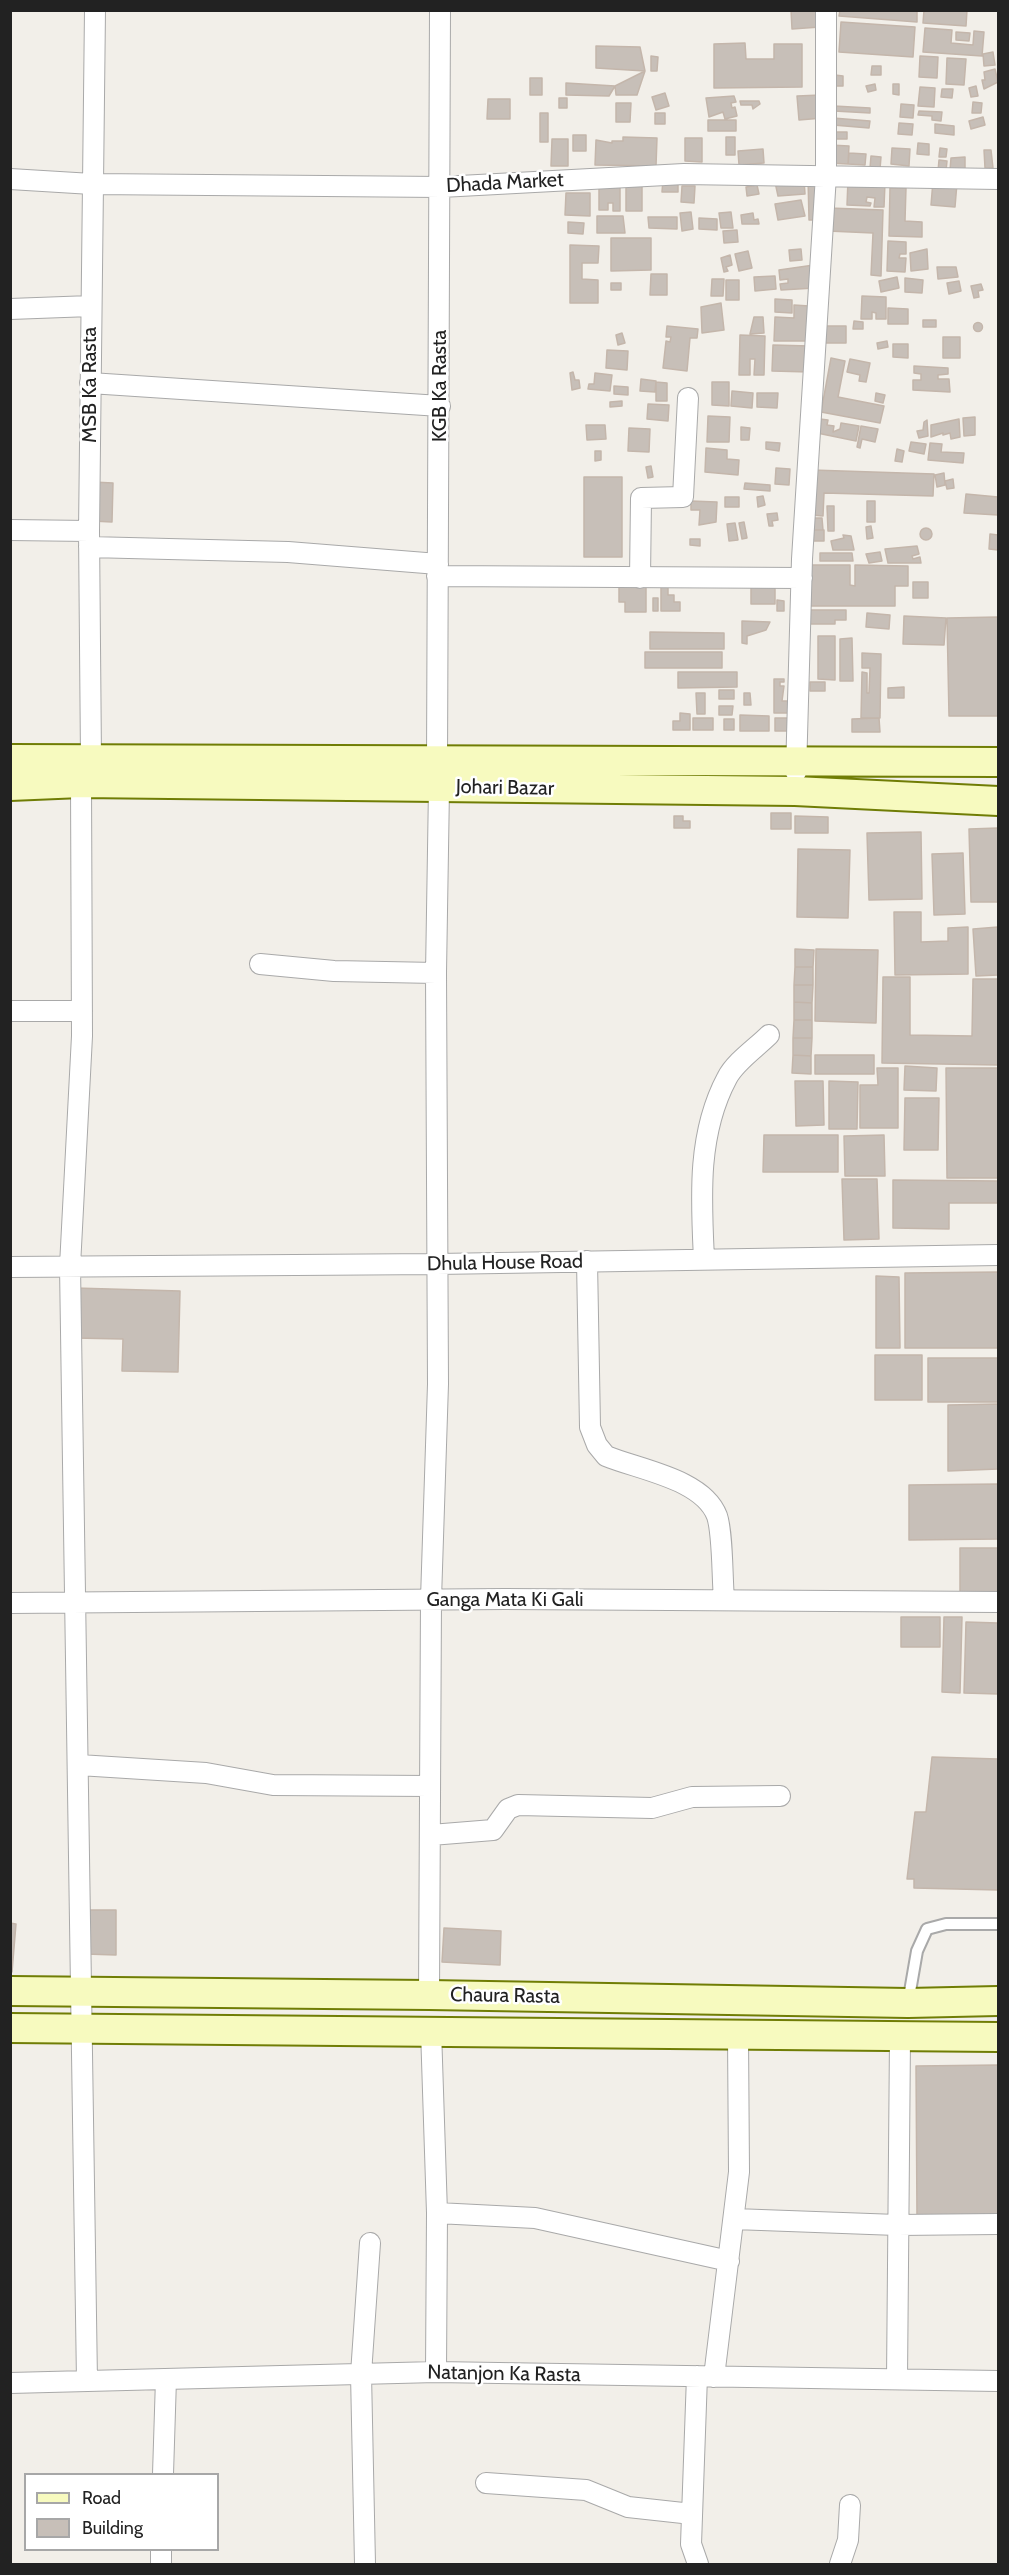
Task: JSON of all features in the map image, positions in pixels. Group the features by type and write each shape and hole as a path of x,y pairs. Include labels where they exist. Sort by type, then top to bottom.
{"street":[{"name":"MSB Ka Rasta","path":"87,2381 80,1766 70,1266 82,1011 95,10"},
{"name":"KGB Ka Rasta","path":"429,1995 431,1599 438,1384 436,973 441,406 440,10"},
{"path":"795,791 802,578 826,175 826,10"},
{"name":"Dhada Market","path":"10,179 92,184 441,187 684,174 999,179"},
{"path":"10,309 91,306"},
{"path":"90,383 441,406"},
{"path":"640,578 641,498 683,497 688,398"},
{"path":"10,530 89,539 288,552 438,570 640,578 802,578"},
{"name":"Johari Bazar","path":"10,759 86,771 655,776 796,763 999,762"},
{"name":"Johari Bazar","path":"10,786 86,771"},
{"name":"Johari Bazar","path":"655,776 795,791 999,801"},
{"path":"260,964 334,970 436,973"},
{"path":"10,1011 82,1011"},
{"path":"704,1259 702,1204 706,1131 728,1076 769,1035"},
{"name":"Dhula House Road","path":"10,1267 437,1264 999,1255"},
{"path":"587,1262 590,1427 597,1445 606,1456 692,1487 707,1499 717,1517 724,1599"},
{"name":"Ganga Mata Ki Gali","path":"10,1603 431,1599 999,1602"},
{"path":"80,1766 206,1773 273,1785 430,1786"},
{"path":"431,1836 480,1834 493,1830 508,1809 518,1804 652,1808 692,1797 780,1796"},
{"name":"Chaura Rasta","path":"10,1991 908,2003 999,2001"},
{"name":"Chaura Rasta","path":"10,2028 900,2038 999,2037"},
{"path":"431,2031 437,2213 436,2372"},
{"path":"698,2565 691,2544 692,2514 705,2376 729,2261 739,2172 738,2036"},
{"path":"897,2379 900,2038"},
{"path":"437,2213 535,2218 729,2261"},
{"path":"734,2219 897,2225 999,2224"},
{"path":"364,2565 361,2374 370,2243"},
{"name":"Natanjon Ka Rasta","path":"10,2383 436,2372 999,2381"},
{"path":"163,2473 166,2379"},
{"path":"486,2483 586,2490 628,2507 692,2514"},
{"path":"840,2565 848,2540 850,2505"}],"lane":[{"path":"908,2003 916,1951 927,1929 946,1924 999,1924"}],"building":[{"path":"791,10 819,10 820,27 792,29"},
{"path":"840,10 917,10 917,22 839,16"},
{"path":"924,10 967,10 966,26 923,23"},
{"path":"841,22 915,27 913,57 839,52"},
{"path":"925,28 952,30 951,43 973,45 974,31 984,32 982,56 923,52"},
{"path":"956,32 970,33 969,41 956,40"},
{"path":"745,43 746,59 774,59 774,44 802,44 802,87 714,88 714,44"},
{"path":"596,46 640,47 645,71 596,68"},
{"path":"993,52 995,65 984,66 983,54"},
{"path":"651,56 658,57 657,71 651,71"},
{"path":"920,56 938,57 937,78 919,77"},
{"path":"947,58 966,59 964,85 946,84"},
{"path":"872,66 881,66 881,75 871,75"},
{"path":"995,69 998,82 984,89 982,80 985,80 984,72"},
{"path":"645,71 637,95 616,95 615,86"},
{"path":"835,75 843,76 843,86 834,86"},
{"path":"530,78 542,78 542,95 530,95"},
{"path":"566,83 615,86 609,96 566,95"},
{"path":"875,84 876,90 868,92 866,86"},
{"path":"893,84 899,84 899,95 893,94"},
{"path":"976,86 978,96 971,97 969,88"},
{"path":"920,87 935,88 934,107 918,106"},
{"path":"942,89 953,89 952,98 941,97"},
{"path":"665,93 669,106 656,110 652,97"},
{"path":"821,95 823,118 799,120 797,96"},
{"path":"734,96 736,102 731,103 732,108 735,107 737,116 725,119 723,112 709,117 706,98"},
{"path":"559,98 567,98 567,108 559,108"},
{"path":"488,99 510,99 510,119 487,119"},
{"path":"740,101 759,101 760,104 753,109 752,105 741,105"},
{"path":"973,102 982,103 981,113 972,113"},
{"path":"616,103 631,103 630,122 616,122"},
{"path":"901,104 914,105 913,118 900,117"},
{"path":"834,106 870,108 870,113 834,111"},
{"path":"919,111 942,112 941,121 932,120 932,116 918,115"},
{"path":"540,113 548,113 548,142 540,142"},
{"path":"655,113 665,113 665,124 655,124"},
{"path":"983,117 985,125 971,129 969,121"},
{"path":"833,118 870,121 869,128 833,125"},
{"path":"708,120 736,120 736,131 708,131"},
{"path":"899,123 913,124 912,135 898,134"},
{"path":"935,124 954,126 954,135 935,133"},
{"path":"832,132 847,132 847,139 832,139"},
{"path":"573,135 586,135 586,151 573,151"},
{"path":"623,137 657,138 656,166 595,165 596,140 612,143 612,141 623,141"},
{"path":"726,137 735,137 735,155 726,155"},
{"path":"685,138 702,138 702,162 685,161"},
{"path":"552,139 568,139 568,166 551,166"},
{"path":"918,143 929,144 929,155 917,154"},
{"path":"830,145 849,146 848,164 829,163"},
{"path":"892,148 910,149 909,166 891,164"},
{"path":"940,148 947,149 946,157 939,157"},
{"path":"763,149 764,163 739,165 738,151"},
{"path":"984,150 991,150 993,168 985,168"},
{"path":"849,153 866,154 865,165 848,164"},
{"path":"871,156 881,157 880,169 870,168"},
{"path":"965,157 965,170 950,170 951,158"},
{"path":"939,160 947,161 946,171 938,171"},
{"path":"820,177 822,220 809,220 808,178"},
{"path":"663,179 678,179 678,192 662,192"},
{"path":"804,179 805,194 778,196 775,182"},
{"path":"848,180 885,183 884,207 874,207 875,198 867,197 866,202 871,203 870,206 847,205"},
{"path":"933,181 957,183 955,207 931,205"},
{"path":"599,182 620,182 620,211 613,211 613,203 608,203 608,210 599,210"},
{"path":"626,185 642,185 642,211 626,211"},
{"path":"757,185 759,194 747,196 746,187"},
{"path":"682,186 695,186 694,203 681,202"},
{"path":"890,188 906,188 905,221 922,222 922,237 889,236"},
{"path":"566,193 590,193 590,216 565,215"},
{"path":"801,200 805,216 778,220 775,204"},
{"path":"829,208 883,210 881,276 871,275 873,233 828,231"},
{"path":"691,212 693,229 682,231 680,213"},
{"path":"731,212 733,228 721,228 719,213"},
{"path":"753,213 754,220 758,219 759,224 742,224 741,215"},
{"path":"597,216 623,216 625,233 597,233"},
{"path":"648,217 677,217 677,229 649,228"},
{"path":"699,218 717,219 717,230 699,229"},
{"path":"568,222 584,223 583,234 568,233"},
{"path":"737,230 738,242 724,243 723,231"},
{"path":"611,238 651,238 651,270 611,271"},
{"path":"888,241 906,242 906,254 900,254 899,258 906,258 905,272 887,271"},
{"path":"570,245 599,246 598,263 582,263 582,279 598,280 598,303 570,303"},
{"path":"801,249 802,260 790,261 789,250"},
{"path":"927,249 928,269 911,271 910,253"},
{"path":"748,251 752,268 739,271 735,254"},
{"path":"730,255 732,265 726,267 728,271 724,272 721,258"},
{"path":"814,265 815,288 781,290 780,284 788,283 788,279 780,280 779,270"},
{"path":"937,267 956,267 958,277 938,279"},
{"path":"651,274 667,274 667,295 650,295"},
{"path":"775,276 776,289 755,291 754,277"},
{"path":"897,277 899,288 881,292 879,281"},
{"path":"905,278 923,280 922,293 905,292"},
{"path":"712,279 724,279 723,296 711,296"},
{"path":"726,280 739,280 739,300 726,300"},
{"path":"959,281 961,291 949,294 947,283"},
{"path":"611,283 621,283 621,290 611,290"},
{"path":"981,284 983,290 978,291 979,297 974,298 971,286"},
{"path":"862,296 886,297 886,319 876,319 876,313 872,312 872,319 861,319"},
{"path":"775,299 792,300 792,313 775,312"},
{"path":"721,303 724,330 702,333 701,307"},
{"path":"794,305 809,306 809,341 774,341 775,317 794,318"},
{"path":"888,308 908,309 908,324 888,324"},
{"path":"754,317 763,317 764,333 750,334"},
{"path":"923,320 936,320 936,327 923,327"},
{"path":"854,321 863,322 863,329 853,329"},
{"path":"978,322 983,327 978,332 973,327"},
{"path":"667,326 698,329 697,338 690,338 687,371 663,368 666,341 670,342 671,337 666,337"},
{"path":"821,326 846,326 846,343 821,343"},
{"path":"622,333 625,343 618,345 616,335"},
{"path":"740,335 765,336 764,375 754,375 755,359 750,359 750,375 739,375"},
{"path":"943,337 960,337 960,358 943,358"},
{"path":"887,341 888,347 878,349 877,343"},
{"path":"893,344 908,344 908,358 893,357"},
{"path":"773,345 810,346 809,372 772,371"},
{"path":"607,350 628,351 627,370 606,368"},
{"path":"831,358 845,361 838,397 884,406 880,423 821,412"},
{"path":"850,359 870,363 866,382 859,381 860,375 847,372"},
{"path":"914,366 948,368 948,374 938,375 938,379 949,379 950,392 913,390 913,380 921,380 921,374 914,373"},
{"path":"573,372 575,380 579,380 580,388 572,390 570,373"},
{"path":"595,373 612,375 610,391 588,389 589,384 594,384"},
{"path":"641,379 656,381 655,392 640,391"},
{"path":"656,382 667,383 667,401 656,401"},
{"path":"712,382 729,382 729,406 712,405"},
{"path":"614,386 628,387 628,395 614,394"},
{"path":"732,391 753,393 752,408 731,406"},
{"path":"757,393 778,393 777,408 757,407"},
{"path":"876,393 885,395 883,403 875,401"},
{"path":"622,401 622,406 610,407 610,402"},
{"path":"648,404 669,405 668,421 647,419"},
{"path":"708,416 730,417 729,442 707,442"},
{"path":"975,417 975,435 964,436 963,418"},
{"path":"820,419 828,420 827,425 834,426 833,432 840,429 841,423 859,426 856,441 817,433"},
{"path":"959,419 960,437 951,439 950,433 943,435 943,433 931,437 931,425"},
{"path":"927,420 928,436 919,438 917,431 923,430 924,422"},
{"path":"586,425 605,425 606,439 587,440"},
{"path":"861,426 878,429 875,442 862,439 860,448 857,447"},
{"path":"741,427 750,428 749,440 741,440"},
{"path":"629,428 650,429 649,452 628,451"},
{"path":"766,442 780,443 779,451 766,449"},
{"path":"911,442 926,444 924,454 909,451"},
{"path":"930,443 942,444 941,452 964,453 963,463 928,460"},
{"path":"706,448 727,450 727,459 739,460 738,475 705,472"},
{"path":"897,449 904,451 902,462 895,461"},
{"path":"595,451 601,451 601,460 595,461"},
{"path":"651,466 653,477 648,478 646,467"},
{"path":"776,468 790,469 789,485 775,484"},
{"path":"812,470 934,474 933,496 824,493 823,516 811,515"},
{"path":"944,473 945,485 937,487 935,475"},
{"path":"584,477 622,477 622,557 584,557"},
{"path":"953,479 954,488 947,489 945,481"},
{"path":"93,482 113,483 112,522 92,521"},
{"path":"745,483 770,485 770,491 744,489"},
{"path":"966,494 998,497 998,515 964,513"},
{"path":"763,496 765,505 758,507 757,497"},
{"path":"725,497 739,497 739,507 725,507"},
{"path":"691,501 717,502 716,522 699,525 700,510 691,510"},
{"path":"867,501 875,501 875,522 867,522"},
{"path":"827,506 834,506 834,531 828,531"},
{"path":"777,513 778,520 772,521 773,526 769,526 767,514"},
{"path":"808,518 822,518 823,530 808,530"},
{"path":"744,522 747,538 742,539 739,523"},
{"path":"735,523 738,540 729,541 727,524"},
{"path":"871,526 873,538 867,539 866,527"},
{"path":"928,528 932,534 928,540 924,540 920,532"},
{"path":"808,530 824,530 824,541 808,541"},
{"path":"990,534 998,535 998,550 989,549"},
{"path":"843,535 851,536 854,550 833,550 831,541 844,538"},
{"path":"690,539 700,539 700,546 690,545"},
{"path":"917,546 919,554 912,556 913,559 920,557 921,563 888,563 885,549"},
{"path":"880,552 882,561 869,563 866,554"},
{"path":"820,553 852,553 853,561 820,561"},
{"path":"805,565 850,565 850,585 855,586 855,565 908,566 908,586 895,586 895,606 804,606"},
{"path":"751,581 775,581 775,604 751,604"},
{"path":"913,582 928,582 928,598 913,598"},
{"path":"619,584 646,584 646,612 625,612 625,602 619,602"},
{"path":"661,586 668,586 668,595 674,595 674,602 680,602 680,611 661,611"},
{"path":"653,598 658,598 658,611 653,611"},
{"path":"777,600 784,601 784,611 777,611"},
{"path":"802,610 846,610 846,620 835,620 835,624 802,624"},
{"path":"867,613 890,615 889,629 866,627"},
{"path":"904,616 946,618 944,645 903,644"},
{"path":"998,617 998,716 949,716 947,618"},
{"path":"742,621 770,622 766,630 747,636 747,644 742,643"},
{"path":"650,632 724,633 724,649 650,649"},
{"path":"818,636 835,636 835,680 818,679"},
{"path":"852,638 853,681 840,681 840,639"},
{"path":"645,652 722,652 722,668 645,668"},
{"path":"862,653 881,654 880,718 861,718 862,672 867,673 867,693 869,693 870,668 862,668"},
{"path":"678,672 737,672 737,687 678,688"},
{"path":"774,679 784,679 784,682 780,682 780,686 784,686 782,701 793,701 793,713 774,713"},
{"path":"810,682 825,682 825,691 810,691"},
{"path":"904,687 904,698 888,698 888,688"},
{"path":"719,690 734,690 734,699 719,699"},
{"path":"696,693 705,693 705,714 697,714"},
{"path":"744,693 750,693 751,705 744,705"},
{"path":"719,706 733,706 732,715 719,715"},
{"path":"680,713 690,714 690,730 673,730 673,721 680,721"},
{"path":"740,715 769,716 769,731 740,731"},
{"path":"693,718 713,718 713,730 693,730"},
{"path":"775,718 794,718 795,731 775,731"},
{"path":"879,718 880,732 852,732 852,719"},
{"path":"724,719 734,719 734,730 724,730"},
{"path":"771,813 791,813 791,829 771,829"},
{"path":"674,816 683,816 683,821 690,821 690,828 674,828"},
{"path":"795,816 828,817 828,833 795,833"},
{"path":"998,828 998,902 971,902 969,829"},
{"path":"921,832 922,899 869,900 867,833"},
{"path":"798,849 850,850 848,918 797,917"},
{"path":"963,853 965,914 934,915 932,854"},
{"path":"894,912 921,912 921,942 948,941 948,928 968,927 968,974 895,975"},
{"path":"998,927 998,975 976,976 973,929"},
{"path":"795,949 814,950 813,967 795,967"},
{"path":"816,949 878,950 876,1023 815,1021"},
{"path":"795,967 813,967 813,985 794,985"},
{"path":"883,977 910,977 910,1035 972,1036 973,979 998,979 998,1065 882,1063"},
{"path":"794,985 813,985 812,1003 794,1002"},
{"path":"794,1002 812,1003 812,1020 794,1020"},
{"path":"794,1020 812,1020 812,1038 793,1038"},
{"path":"793,1038 812,1038 811,1056 793,1055"},
{"path":"793,1055 811,1056 811,1074 792,1073"},
{"path":"815,1055 874,1055 874,1074 815,1074"},
{"path":"905,1066 937,1068 936,1091 904,1090"},
{"path":"877,1068 898,1068 898,1128 860,1128 860,1085 878,1085"},
{"path":"946,1068 998,1068 998,1178 947,1178"},
{"path":"795,1081 823,1081 824,1125 796,1126"},
{"path":"829,1081 858,1082 857,1129 829,1129"},
{"path":"905,1098 939,1098 938,1150 904,1150"},
{"path":"764,1135 838,1135 838,1172 763,1172"},
{"path":"884,1135 885,1176 845,1176 844,1136"},
{"path":"842,1179 877,1179 879,1239 844,1240"},
{"path":"893,1180 998,1181 998,1203 949,1203 949,1229 893,1228"},
{"path":"998,1272 998,1348 905,1348 905,1273"},
{"path":"876,1276 899,1277 900,1348 876,1348"},
{"path":"75,1288 180,1291 178,1372 122,1371 123,1339 74,1338"},
{"path":"875,1355 922,1355 922,1400 875,1400"},
{"path":"928,1358 998,1358 998,1402 928,1402"},
{"path":"998,1404 998,1469 948,1471 948,1405"},
{"path":"998,1484 998,1539 909,1540 909,1485"},
{"path":"960,1548 998,1548 998,1592 960,1592"},
{"path":"901,1617 940,1617 940,1647 901,1647"},
{"path":"944,1617 962,1617 960,1693 942,1692"},
{"path":"966,1622 998,1623 998,1694 964,1693"},
{"path":"932,1757 998,1759 998,1890 914,1888 914,1879 907,1879 915,1812 926,1812"},
{"path":"86,1910 116,1910 116,1955 85,1954"},
{"path":"10,1923 16,1924 12,1972 10,1972"},
{"path":"444,1928 501,1931 500,1965 442,1962"},
{"path":"998,2065 998,2219 917,2219 916,2066"}]}
